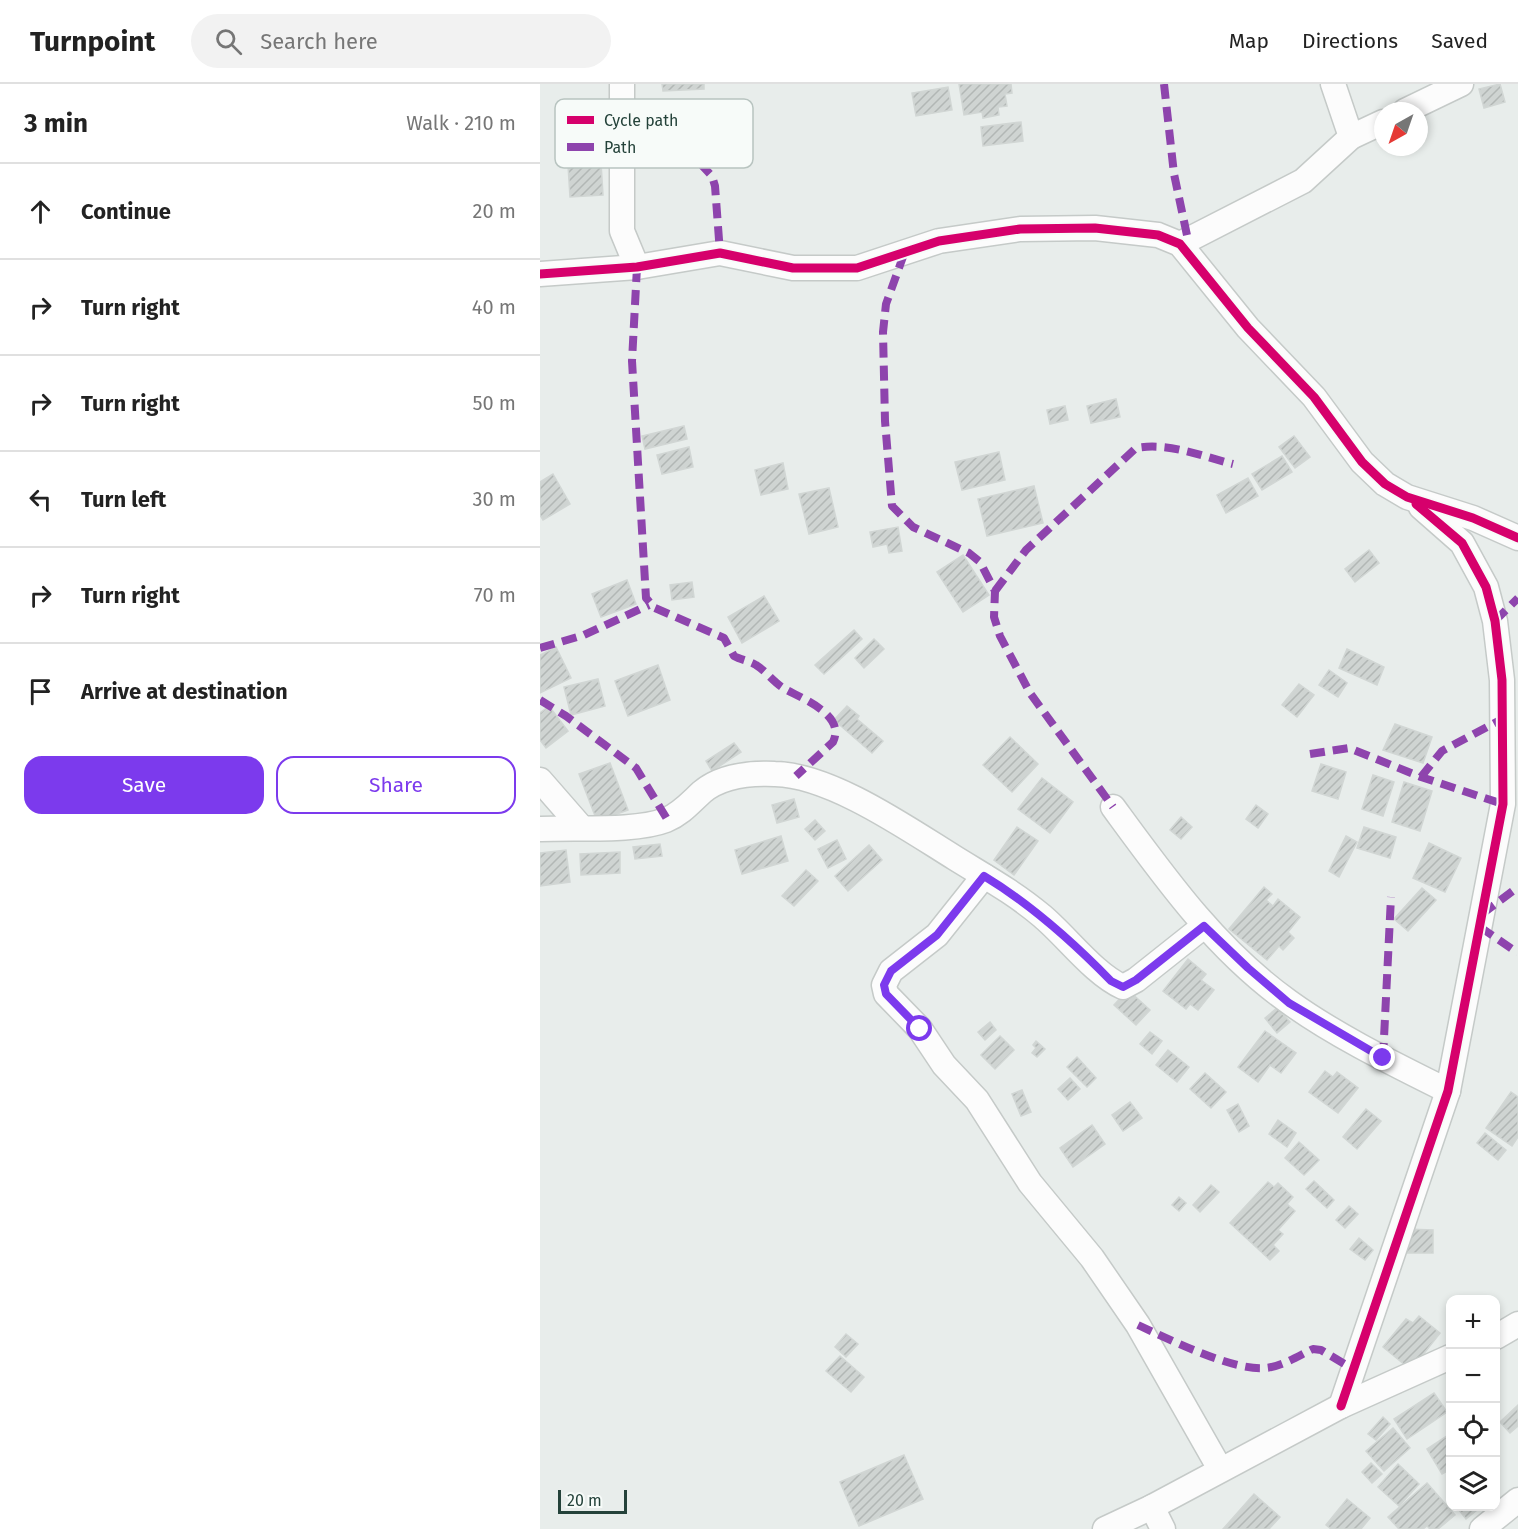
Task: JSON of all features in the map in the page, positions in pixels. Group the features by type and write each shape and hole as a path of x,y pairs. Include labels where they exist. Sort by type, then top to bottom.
{"street":[{"path":"1333,84 1351,137"},
{"path":"1424,102 1461,84"},
{"path":"1180,244 1303,182 1351,137 1374,126"},
{"path":"622,168 622,231 637,267"},
{"path":"540,274 637,267 720,253 793,268 857,268 939,241 1020,229 1128,230 1158,235 1180,244 1248,328 1314,397 1362,462 1385,484 1407,497 1462,543 1486,587 1496,621 1503,680 1503,804 1448,1091 1341,1406"},
{"path":"1407,497 1473,518 1518,538"},
{"path":"540,830 644,825 668,819 682,811 704,790 725,779 748,774 786,775 820,784 884,814 984,876 1033,909 1111,981 1123,987 1136,980 1204,926"},
{"path":"540,780 581,827"},
{"path":"1113,807 1204,926 1289,1003 1383,1058 1448,1091"},
{"path":"984,876 937,935 891,971 884,985 886,994 920,1029 944,1065 977,1100 1030,1183 1092,1258 1138,1325 1220,1469"},
{"path":"1500,1335 1518,1324"},
{"path":"1105,1529 1158,1518 1220,1469 1292,1435 1341,1406 1446,1359"},
{"path":"1482,1529 1518,1500"}],"building":[{"path":"662,84 704,84 704,89 663,91"},
{"path":"959,84 1011,84 1012,93 1005,94 1007,106 998,107 999,115 983,118 982,112 964,115"},
{"path":"1500,84 1505,102 1484,108 1479,89"},
{"path":"948,87 952,110 916,116 912,93"},
{"path":"1021,122 1023,141 983,146 981,127"},
{"path":"568,168 601,168 603,195 570,197"},
{"path":"1116,399 1120,417 1091,423 1087,406"},
{"path":"1065,406 1068,420 1050,424 1047,410"},
{"path":"684,426 687,439 645,449 642,436"},
{"path":"1294,436 1310,457 1295,468 1279,447"},
{"path":"689,447 693,467 662,474 657,455"},
{"path":"999,452 1005,480 962,490 955,462"},
{"path":"1282,456 1292,472 1262,490 1252,474"},
{"path":"783,463 788,489 761,495 755,470"},
{"path":"553,474 570,504 543,520 540,515 540,482"},
{"path":"1248,478 1258,496 1226,513 1217,495"},
{"path":"1034,486 1043,523 987,536 978,499"},
{"path":"829,488 838,527 809,534 799,494"},
{"path":"898,527 902,551 889,553 887,544 873,547 870,532"},
{"path":"1369,550 1379,563 1355,582 1345,569"},
{"path":"963,555 989,595 963,612 937,572"},
{"path":"627,580 636,604 601,617 592,594"},
{"path":"692,582 694,597 672,600 670,585"},
{"path":"764,596 779,621 742,643 728,617"},
{"path":"854,630 862,639 824,674 815,665"},
{"path":"874,639 884,649 864,668 855,658"},
{"path":"556,647 571,678 540,693 540,655"},
{"path":"1347,649 1384,667 1377,685 1339,668"},
{"path":"658,665 670,700 628,716 615,681"},
{"path":"1329,670 1347,683 1338,697 1319,685"},
{"path":"598,679 605,706 571,715 564,687"},
{"path":"1299,684 1314,695 1297,717 1282,705"},
{"path":"549,706 568,731 546,748 540,740 540,713"},
{"path":"847,706 859,716 857,719 883,741 872,753 834,720"},
{"path":"1395,724 1432,737 1423,763 1383,750"},
{"path":"1010,737 1038,764 1012,792 983,765"},
{"path":"734,743 741,752 712,771 706,761"},
{"path":"610,763 628,810 597,821 579,774"},
{"path":"1321,764 1346,772 1338,799 1312,791"},
{"path":"1373,775 1394,782 1383,816 1362,809"},
{"path":"1042,778 1073,802 1050,833 1018,809"},
{"path":"1404,782 1432,791 1420,831 1392,822"},
{"path":"794,799 799,817 777,823 772,805"},
{"path":"1256,805 1268,814 1258,828 1246,819"},
{"path":"1181,817 1192,827 1181,839 1170,830"},
{"path":"815,820 825,831 815,840 805,829"},
{"path":"1017,827 1038,841 1014,875 994,860"},
{"path":"1364,827 1396,837 1390,858 1357,848"},
{"path":"781,836 788,861 742,874 735,850"},
{"path":"1346,836 1357,842 1339,877 1329,871"},
{"path":"837,840 846,859 828,868 818,849"},
{"path":"1429,843 1461,858 1445,892 1413,878"},
{"path":"660,844 662,856 635,859 633,847"},
{"path":"869,845 882,860 848,891 835,876"},
{"path":"566,850 570,882 540,886 540,853"},
{"path":"620,852 620,873 581,875 580,854"},
{"path":"806,870 818,881 794,906 782,896"},
{"path":"1264,887 1272,894 1266,900 1273,906 1278,899 1300,917 1288,932 1294,938 1283,950 1279,946 1267,960 1229,929"},
{"path":"1422,888 1436,900 1408,931 1394,919"},
{"path":"1188,959 1206,974 1201,980 1214,990 1198,1010 1190,1004 1186,1009 1163,991"},
{"path":"1128,990 1150,1010 1136,1025 1114,1005"},
{"path":"1277,1008 1290,1022 1277,1033 1265,1018"},
{"path":"990,1022 996,1030 985,1040 978,1032"},
{"path":"1265,1031 1296,1053 1281,1073 1270,1065 1258,1082 1238,1067"},
{"path":"1150,1032 1162,1041 1152,1054 1140,1044"},
{"path":"1000,1036 1014,1050 995,1069 981,1055"},
{"path":"1036,1041 1045,1049 1037,1057 1032,1053 1036,1048 1033,1045"},
{"path":"1168,1050 1189,1067 1177,1082 1156,1065"},
{"path":"1077,1057 1096,1078 1087,1087 1067,1067"},
{"path":"1325,1071 1333,1077 1337,1072 1358,1088 1338,1113 1309,1092"},
{"path":"1205,1073 1226,1092 1211,1108 1190,1089"},
{"path":"1070,1078 1080,1089 1068,1100 1058,1089"},
{"path":"1022,1090 1031,1112 1021,1116 1012,1094"},
{"path":"1511,1092 1518,1097 1518,1137 1512,1146 1486,1128"},
{"path":"1130,1102 1142,1118 1123,1131 1112,1115"},
{"path":"1238,1104 1249,1126 1239,1132 1227,1110"},
{"path":"1366,1109 1381,1121 1357,1149 1343,1137"},
{"path":"1278,1120 1296,1133 1287,1147 1269,1134"},
{"path":"1092,1125 1105,1144 1073,1167 1060,1148"},
{"path":"1485,1133 1506,1150 1498,1160 1477,1143"},
{"path":"1299,1142 1319,1160 1304,1175 1285,1158"},
{"path":"1314,1181 1334,1200 1327,1208 1306,1189"},
{"path":"1268,1182 1274,1187 1278,1183 1293,1197 1287,1204 1295,1211 1278,1230 1283,1234 1273,1245 1279,1251 1270,1260 1230,1223"},
{"path":"1211,1185 1219,1192 1200,1212 1193,1205"},
{"path":"1179,1197 1186,1203 1179,1211 1172,1205"},
{"path":"1349,1206 1358,1214 1345,1228 1336,1220"},
{"path":"1405,1229 1433,1230 1433,1253 1404,1253"},
{"path":"1359,1238 1373,1250 1365,1260 1350,1249"},
{"path":"1419,1316 1440,1333 1411,1370 1383,1347 1406,1319 1413,1323"},
{"path":"846,1334 858,1344 846,1357 835,1347"},
{"path":"840,1356 864,1377 851,1392 826,1371"},
{"path":"1434,1393 1446,1411 1407,1439 1394,1419"},
{"path":"1518,1405 1518,1426 1510,1433 1500,1422"},
{"path":"1383,1417 1390,1424 1376,1440 1368,1434"},
{"path":"1393,1428 1410,1448 1384,1471 1366,1451"},
{"path":"1446,1437 1446,1472 1442,1474 1427,1449"},
{"path":"904,1455 923,1499 859,1526 840,1482"},
{"path":"1371,1463 1382,1474 1372,1483 1362,1472"},
{"path":"1398,1464 1419,1484 1399,1506 1378,1487"},
{"path":"1427,1483 1446,1505 1446,1511 1452,1511 1455,1515 1438,1529 1430,1529 1427,1526 1423,1529 1399,1529 1388,1517"},
{"path":"1254,1494 1280,1517 1269,1529 1223,1529"},
{"path":"1347,1499 1370,1518 1361,1529 1331,1529 1326,1525"},
{"path":"1460,1511 1476,1511 1466,1519"}],"marked path":[{"path":"1164,84 1174,174 1188,240"},
{"path":"705,168 712,176 715,186 720,253"},
{"path":"904,254 886,304 883,332 885,421 892,506 913,527 969,553 980,562 995,591 994,617 1000,636 1030,693 1113,807"},
{"path":"637,267 632,361 646,598 655,608 724,638 734,656 756,665 781,686 812,703 828,716 834,724 833,742 796,776"},
{"path":"995,591 1026,550 1136,448 1172,448 1233,464"},
{"path":"1495,621 1518,598"},
{"path":"540,648 584,635 649,605"},
{"path":"540,700 566,716 636,768 667,819"},
{"path":"1421,777 1442,751 1502,719"},
{"path":"1310,754 1349,748 1421,777 1503,804"},
{"path":"1482,914 1518,887"},
{"path":"1383,1058 1391,897"},
{"path":"1480,927 1518,953"},
{"path":"1138,1325 1201,1353 1236,1365 1252,1368 1277,1366 1313,1349 1321,1350 1353,1369"}],"cycle path":[{"path":"540,274 637,267 720,253 793,268 857,268 939,241 1020,229 1095,228 1158,235 1180,244 1248,328 1314,397 1362,462 1385,484 1407,497 1473,518 1518,538"},
{"path":"1341,1406 1448,1091 1503,804 1502,680 1495,621 1486,587 1462,543 1416,504"}],"route":[{"path":"920,1029 886,994 884,985 886,978 891,971 937,935 984,876 1015,894 1077,947 1111,981 1123,987 1136,980 1204,926 1289,1003 1383,1058"}]}
